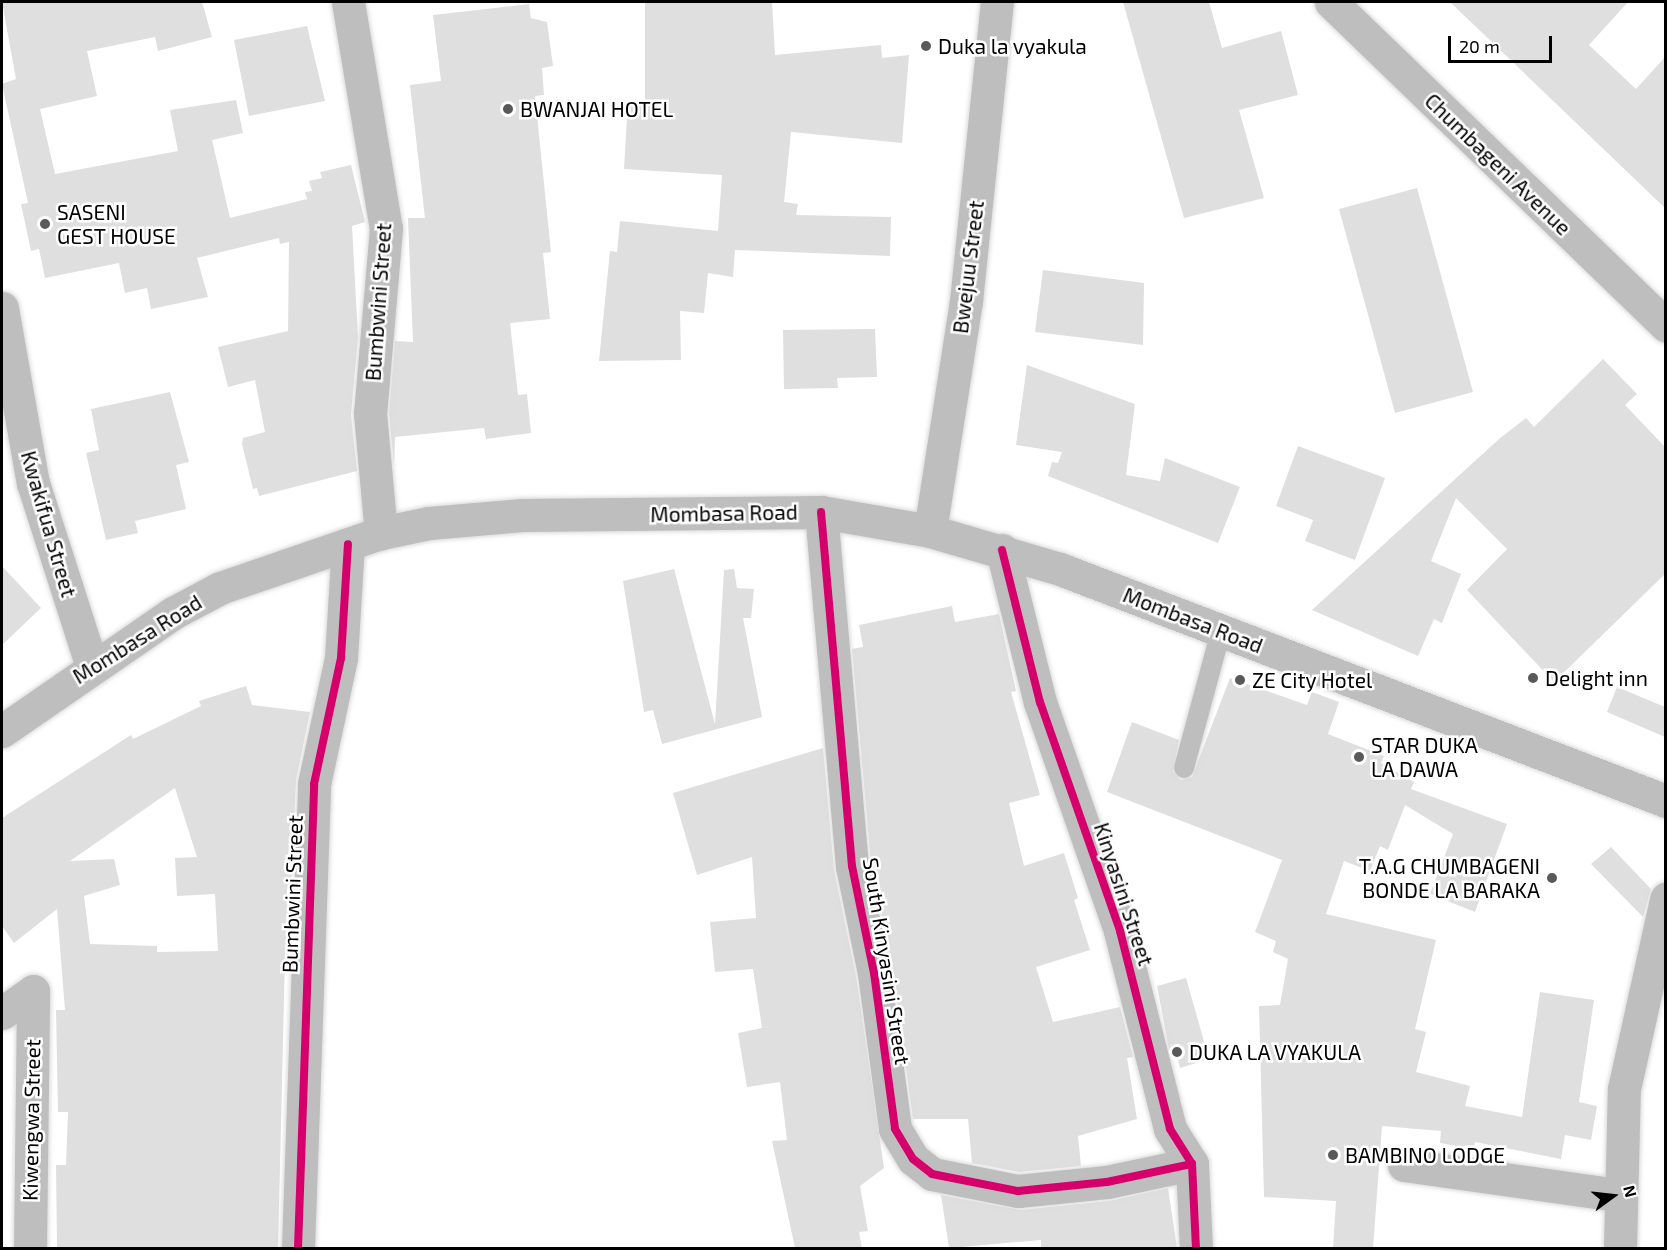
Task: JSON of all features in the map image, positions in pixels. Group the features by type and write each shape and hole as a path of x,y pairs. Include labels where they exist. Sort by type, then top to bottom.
{"main road":[{"name":"Bumbwini Street","path":"348,2 386,228 370,413 381,533"},
{"name":"Bwejuu Street","path":"930,531 966,301 997,2"},
{"name":"Chumbageni Avenue","path":"1331,2 1665,326"},
{"name":"Kwakifua Street","path":"2,308 33,483 92,667"},
{"name":"Mombasa Road","path":"2,731 173,613 220,588 381,533 429,523 523,515 821,512 930,531 1002,550 1665,801"},
{"name":"South Kinyasini Street","path":"821,512 852,866 874,973 895,1129 912,1159 932,1174 1018,1191 1107,1182 1192,1164"},
{"name":"Bumbwini Street","path":"298,1248 314,784 341,658 348,544"},
{"name":"Kinyasini Street","path":"1002,550 1040,702 1120,931 1170,1129 1192,1164 1196,1248"},
{"path":"1620,1248 1618,1195 1624,1089 1665,899"},
{"name":"Kiwengwa Street","path":"2,1013 33,991 30,1248"},
{"path":"1404,1165 1618,1195"}],"lane":[{"path":"1184,768 1221,631"}],"building":[{"path":"2,2 202,2 212,37 158,51 155,37 87,51 97,96 40,109 55,174 178,151 170,110 236,100 243,133 212,140 230,218 307,199 305,192 312,191 309,181 322,178 320,172 351,165 365,222 352,226 358,337 351,415 357,471 259,496 257,488 253,489 242,444 243,438 265,432 255,380 228,387 218,347 288,331 289,242 280,244 279,238 197,258 208,297 151,309 147,288 125,293 119,263 45,278 39,249 31,251 21,204 28,203 2,84 16,79"},
{"path":"645,2 772,2 775,55 881,45 882,58 909,55 902,143 791,132 784,202 798,204 796,215 891,217 890,256 735,250 733,277 708,273 704,313 680,311 681,360 599,361 610,251 617,252 620,221 718,231 722,175 624,169 628,101 645,102"},
{"path":"1123,2 1209,2 1222,48 1281,31 1298,95 1239,110 1264,198 1184,218"},
{"path":"1450,2 1628,2 1589,45 1636,89 1665,57 1665,208"},
{"path":"529,4 531,18 547,22 553,66 542,68 544,95 535,96 551,252 543,253 550,319 510,323 518,395 527,394 531,433 486,439 484,428 395,437 394,466 389,413 395,341 413,342 408,218 425,218 410,85 441,81 433,15"},
{"path":"307,26 325,101 249,116 234,40"},
{"path":"1417,188 1473,392 1395,413 1339,209"},
{"path":"1043,270 1144,283 1143,345 1035,332"},
{"path":"875,329 877,377 837,378 838,388 784,389 783,330"},
{"path":"1603,359 1637,394 1625,405 1665,447 1665,574 1554,682 1467,590 1507,549 1456,498 1431,561 1461,574 1442,623 1434,619 1418,656 1312,610 1499,439 1526,418 1534,427"},
{"path":"1027,365 1135,404 1126,475 1160,481 1165,458 1240,487 1218,543 1048,476 1052,462 1058,463 1062,452 1016,445"},
{"path":"170,392 189,462 176,465 186,509 135,521 138,533 106,540 86,453 99,450 91,409"},
{"path":"1298,446 1385,478 1355,560 1305,541 1313,520 1276,506"},
{"path":"2,566 41,608 2,645"},
{"path":"674,569 715,724 724,570 734,569 737,588 754,589 751,618 743,618 762,717 662,744 653,710 644,712 623,581"},
{"path":"952,606 955,622 999,614 1016,691 1011,692 1040,795 1009,803 1024,866 1064,853 1078,898 1074,900 1090,950 1036,967 1053,1022 1120,1007 1133,1057 1127,1058 1137,1119 1078,1136 1081,1166 1019,1172 972,1163 968,1119 913,1119 893,970 871,863 852,649 863,647 859,625"},
{"path":"1230,678 1307,705 1312,692 1339,702 1328,734 1384,756 1381,763 1414,782 1411,789 1507,824 1475,912 1430,894 1453,834 1405,805 1388,850 1380,846 1370,871 1344,861 1326,914 1436,940 1415,1029 1426,1032 1416,1072 1470,1086 1465,1106 1522,1117 1540,992 1594,1000 1579,1102 1597,1106 1591,1140 1565,1135 1561,1159 1475,1142 1474,1149 1440,1143 1441,1131 1382,1126 1373,1248 1333,1248 1336,1201 1264,1197 1259,1006 1280,1005 1288,959 1273,952 1276,941 1255,932 1282,860 1107,792 1132,722 1179,740 1173,772 1181,780 1192,777"},
{"path":"246,686 252,705 310,712 296,780 291,889 287,889 289,952 285,957 278,1248 57,1248 56,1165 66,1165 68,1112 58,1112 56,1010 65,1010 57,909 14,943 2,926 2,818 131,735 133,739 201,706 199,701","holes":["175,788 197,857 175,858 177,896 215,894 218,951 157,952 157,946 90,944 84,896 120,885 114,859 70,861"]},
{"path":"1617,687 1665,707 1665,737 1607,712"},
{"path":"823,748 834,870 856,976 884,1168 860,1186 868,1231 859,1232 862,1248 795,1248 772,1141 787,1140 780,1082 747,1087 738,1033 762,1028 753,969 715,972 710,922 756,918 752,857 697,875 673,793"},
{"path":"1611,847 1651,889 1643,917 1591,864"},
{"path":"1186,978 1209,1059 1180,1068 1175,1048 1169,1049 1157,986"},
{"path":"1168,1188 1177,1248 1041,1248 1041,1240 949,1248 941,1195 1020,1210 1109,1201"}],"cycle path":[{"path":"821,512 852,866 874,973 895,1129 913,1159 932,1174 1018,1191 1107,1182 1192,1164"},
{"path":"298,1248 314,784 341,658 348,544"},
{"path":"1002,550 1040,702 1120,931 1170,1129 1192,1164 1196,1248"}],"place":[{"name":"Duka la vyakula","path":"926,46"},
{"name":"BWANJAI HOTEL","path":"508,109"},
{"name":"SASENI GEST HOUSE","path":"45,224"},
{"name":"Delight inn","path":"1533,678"},
{"name":"ZE City Hotel","path":"1240,680"},
{"name":"STAR DUKA LA DAWA","path":"1359,757"},
{"name":"T.A.G CHUMBAGENI BONDE LA BARAKA","path":"1552,878"},
{"name":"DUKA LA VYAKULA","path":"1177,1052"},
{"name":"BAMBINO LODGE","path":"1333,1155"}]}
